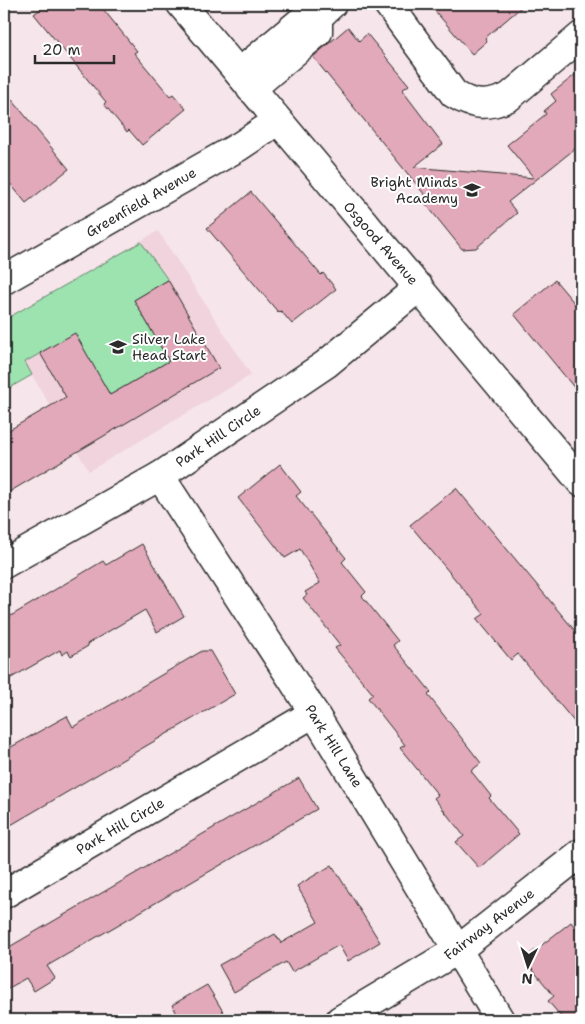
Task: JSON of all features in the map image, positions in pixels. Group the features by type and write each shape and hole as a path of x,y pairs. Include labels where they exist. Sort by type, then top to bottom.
{"street":[{"name":"Osgood Avenue","path":"181,4 581,482"},
{"path":"388,4 454,94 467,102 481,105 496,103 509,97 581,36"},
{"path":"245,81 318,32 325,10"},
{"name":"Greenfield Avenue","path":"8,269 240,146 277,121"},
{"name":"Park Hill Circle","path":"4,564 160,476 326,364 419,287"},
{"name":"Park Hill Lane","path":"160,476 314,713 459,949 500,1020"},
{"name":"Park Hill Circle","path":"4,894 314,713"},
{"name":"Fairway Avenue","path":"340,1020 459,949 581,853"}],"shaded area":[{"name":"Silver Lake Head Start","path":"158,231 251,375 89,471 32,375 4,391 4,320"}],"green space":[{"path":"141,242 168,280 134,300 169,361 110,395 74,334 25,362 32,375 4,391 4,320"}],"building":[{"path":"47,4 99,4 137,51 134,53 170,96 173,94 186,109 142,145 129,130 127,132 104,104 106,102 34,14"},
{"path":"429,4 525,4 485,38 487,41 472,54"},
{"path":"348,27 359,41 367,34 409,85 402,90 443,144 414,167 534,178 507,145 546,114 544,111 556,101 551,94 581,70 581,144 508,202 517,213 476,248 462,249 425,203 429,200 313,57"},
{"path":"4,90 69,169 26,203 4,176"},
{"path":"251,192 321,275 323,273 336,289 292,324 281,311 278,312 207,228"},
{"path":"168,280 219,368 4,495 4,433 66,397 40,353 75,333 110,395 169,361 134,300"},
{"path":"555,280 581,311 581,396 514,314"},
{"path":"280,464 301,492 296,496 346,558 342,562 366,592 362,596 398,641 393,645 431,692 428,695 481,763 471,771 491,796 489,798 519,834 479,868 456,842 464,836 434,798 438,795 400,748 405,745 368,698 373,694 335,648 340,645 303,598 307,595 305,592 320,583 300,549 285,558 238,498"},
{"path":"456,488 581,638 581,730 518,654 511,660 477,619 484,614 410,525"},
{"path":"142,544 184,616 157,632 145,610 87,644 88,646 71,656 68,651 62,655 60,650 4,682 4,620 103,561 106,565"},
{"path":"202,651 210,651 235,694 4,829 4,751 67,716 73,727"},
{"path":"299,778 317,809 47,966 55,978 34,991 26,978 4,991 4,950"},
{"path":"332,865 380,942 348,961 339,945 292,972 286,962 234,992 219,965 275,934 281,943 318,922 297,886"},
{"path":"571,922 581,936 581,1020 564,1020 548,1001 554,996 524,959"},
{"path":"207,985 224,1013 211,1020 181,1020 172,1005"}],"place":[{"name":"Bright Minds Academy","path":"472,190"},
{"name":"Silver Lake Head Start","path":"118,347"}]}
